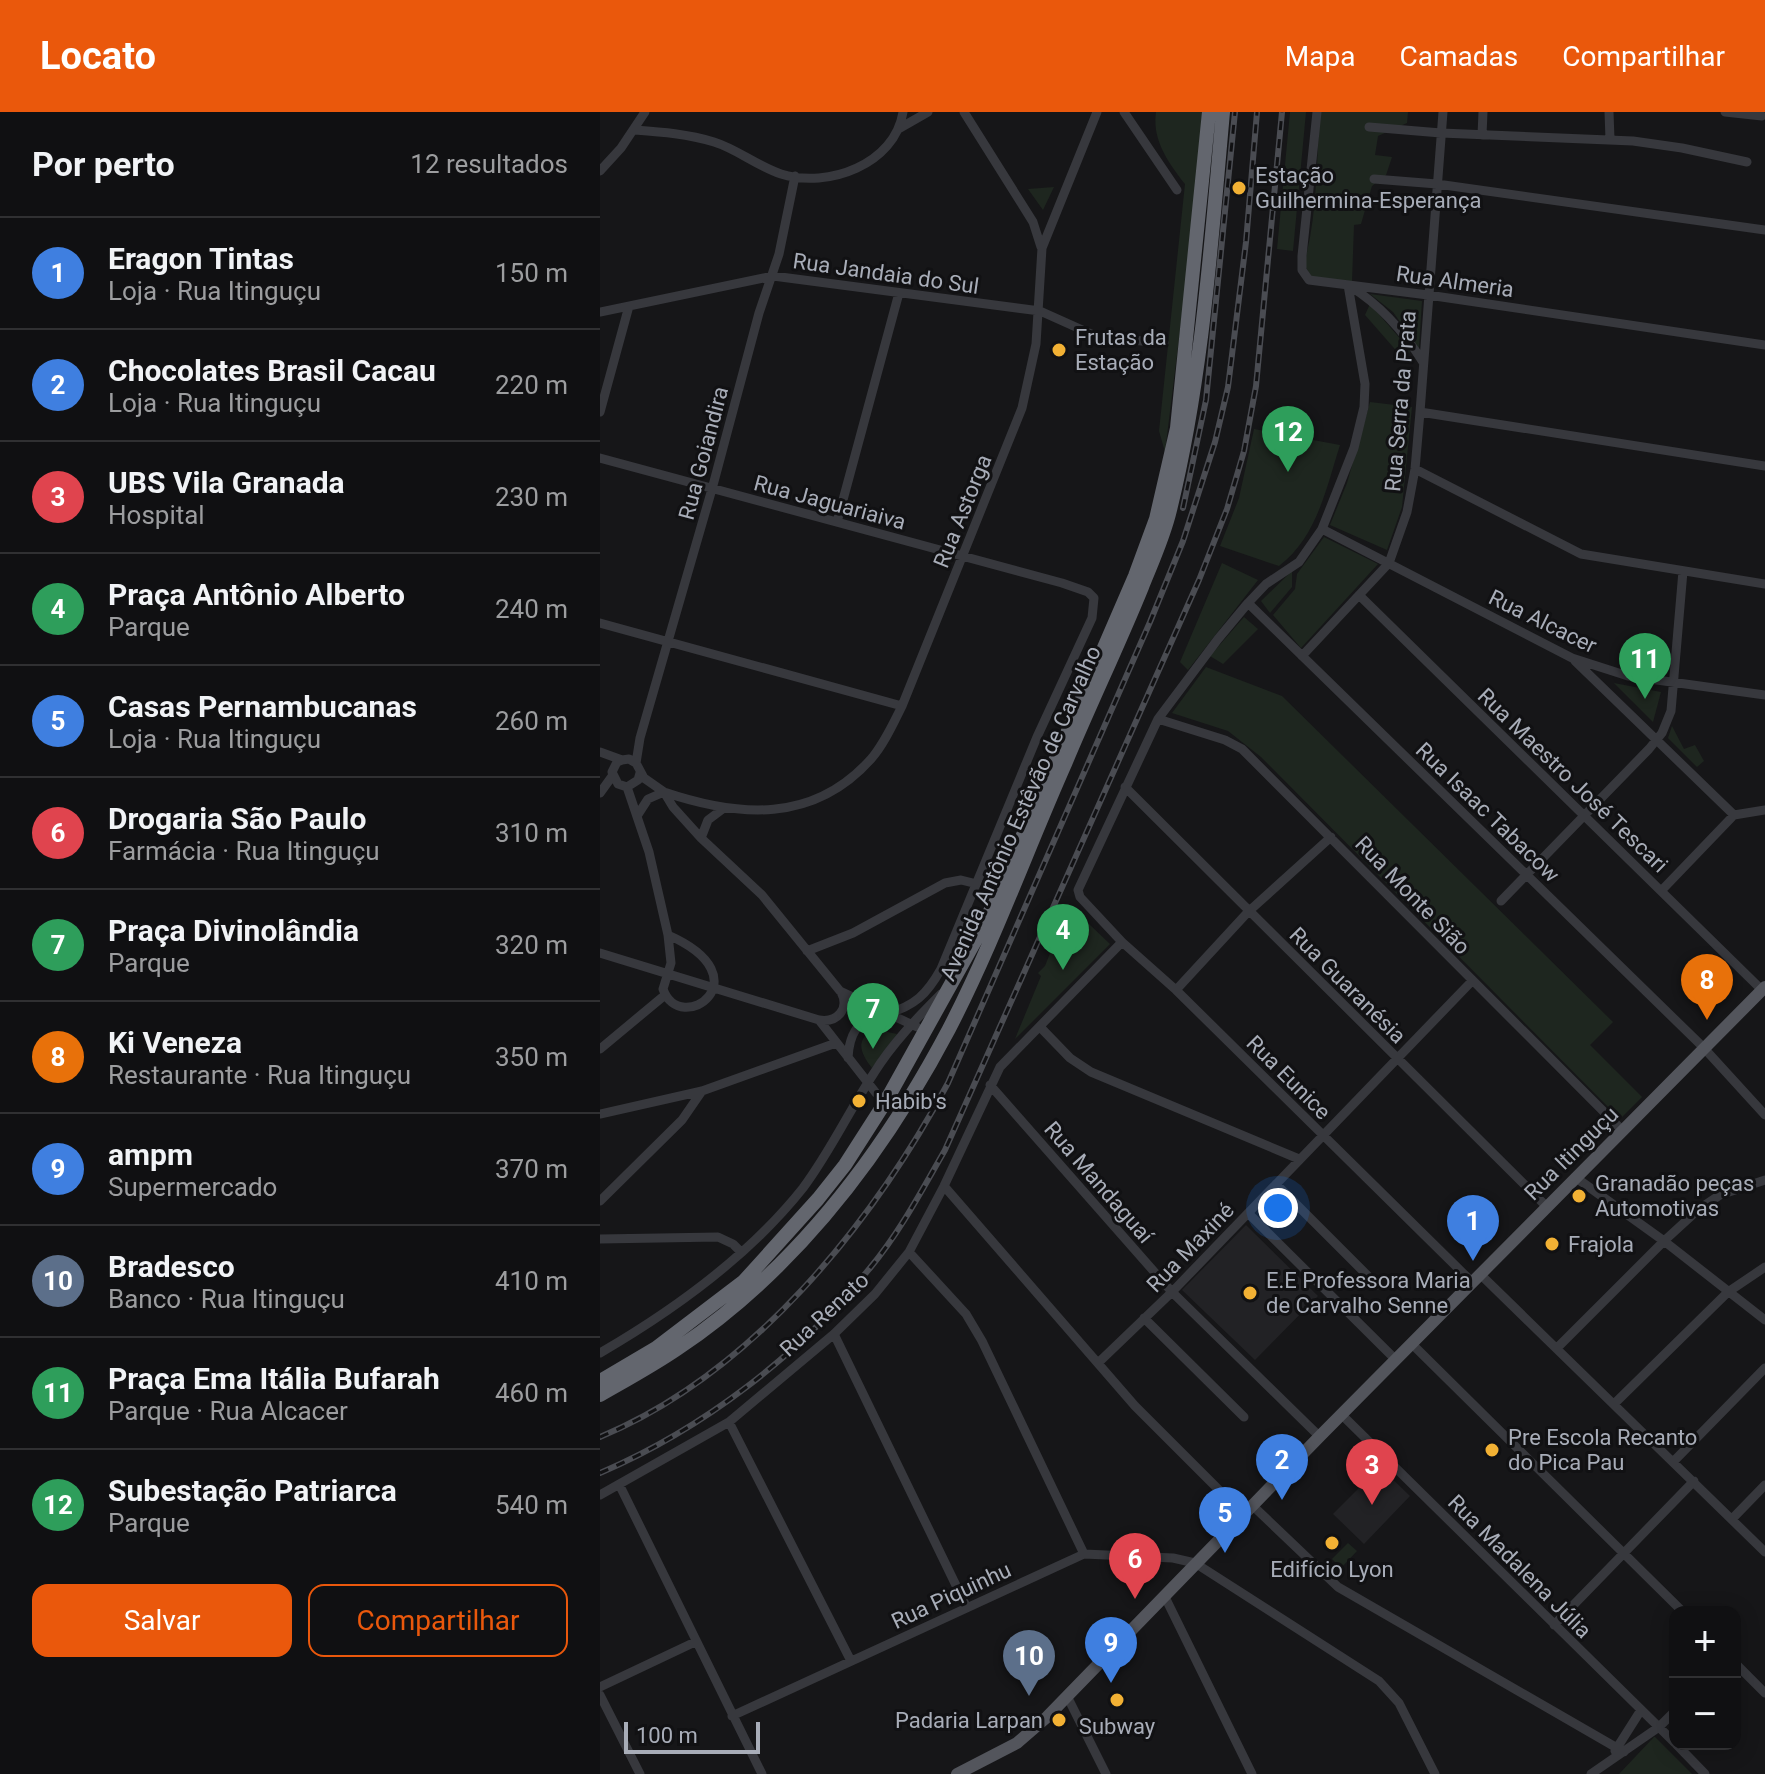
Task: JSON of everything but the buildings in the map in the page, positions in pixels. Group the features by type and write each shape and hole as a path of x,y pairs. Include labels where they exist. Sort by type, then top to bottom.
{"highway":[{"name":"Avenida Antônio Estêvão de Carvalho","path":"600,1381 656,1348 752,1274 818,1199 845,1165 886,1101 918,1028 952,984 985,923 1135,576 1156,519 1177,428 1209,112"},
{"name":"Avenida Antônio Estêvão de Carvalho","path":"600,1395 678,1349 713,1323 778,1266 837,1203 901,1112 970,985 1135,604 1169,515 1186,439 1201,339 1223,112"},
{"path":"917,1084 930,1043 918,1028"}],"main road":[{"name":"Rua Itinguçu","path":"957,1774 1017,1743 1067,1696 1247,1509 1764,988"}],"street":[{"path":"600,171 635,130 645,112"},
{"path":"635,130 680,133 709,140 781,174 829,176 848,172 889,146 900,128 903,112"},
{"path":"900,128 928,112"},
{"path":"964,112 1033,222 1042,248"},
{"name":"Rua Astorga","path":"664,792 724,808 772,811 820,797 871,759 902,706 1022,408 1033,368 1040,311 1042,248 1097,112"},
{"path":"1124,112 1177,190"},
{"name":"Rua Almeria","path":"1317,112 1302,270 1309,280 1765,345"},
{"name":"Rua Serra da Prata","path":"1302,656 1389,563 1407,512 1415,469 1443,112"},
{"path":"1482,135 1483,112"},
{"path":"1609,112 1610,139"},
{"path":"1725,112 1762,116"},
{"path":"1369,127 1441,133 1610,139 1682,148 1747,162"},
{"name":"Rua Goiandira","path":"636,763 640,738 759,313 773,276 795,176"},
{"path":"1374,179 1437,184 1765,230"},
{"name":"Rua Jandaia do Sul","path":"600,312 773,276 1040,311 1098,337 1164,343"},
{"path":"1348,285 1376,304 1397,326 1423,364"},
{"path":"1125,787 1158,719 1248,603 1266,584 1299,562 1322,529 1354,448 1364,407 1365,384 1348,285"},
{"path":"837,522 899,293"},
{"path":"600,412 629,306"},
{"path":"1420,412 1765,466"},
{"name":"Rua Jaguariaiva","path":"600,458 1062,583 1082,589 1094,598"},
{"path":"1415,469 1573,551 1597,558 1765,584"},
{"name":"Rua Alcacer","path":"1322,529 1572,658 1628,676 1765,695"},
{"path":"1501,901 1657,741 1671,711 1683,571"},
{"name":"Rua Maestro José Tescari","path":"1359,595 1764,988"},
{"name":"Avenida Antônio Estêvão de Carvalho","path":"848,1058 856,1028 868,1015 910,1006 929,991 941,969 1037,737 1092,618 1094,598"},
{"name":"Rua Isaac Tabacow","path":"1248,603 1703,1047 1765,1115"},
{"path":"600,623 902,706"},
{"path":"1572,658 1734,815"},
{"name":"Rua Monte Sião","path":"1158,719 1225,740 1242,749 1622,1130"},
{"name":"Rua Goiandira","path":"623,759 640,738"},
{"path":"600,753 636,763 640,773 664,792 701,838 762,895 840,991 918,1028"},
{"path":"600,753 618,784 624,786 649,852 671,955 664,983 665,995 669,1002 684,1008 701,1003 715,988"},
{"path":"601,792 617,762 623,759"},
{"path":"601,792 638,780 640,773"},
{"name":"Rua Eunice","path":"1125,787 1079,885 1080,897 1122,942 1176,990 1322,1136 1557,1348 1765,1552"},
{"name":"Rua Guaranésia","path":"1125,787 1547,1207"},
{"path":"637,816 648,799 664,792"},
{"path":"701,838 708,820 724,808"},
{"path":"1661,891 1734,815 1765,810"},
{"path":"1176,990 1248,912 1331,837"},
{"path":"807,951 853,933 945,883 961,880 977,884"},
{"path":"668,935 693,948 703,958 711,969 715,988"},
{"name":"Rua Renato","path":"600,1495 729,1422 834,1334 875,1294 909,1252 944,1186 990,1085 1006,1060 1041,1028 1122,942"},
{"path":"600,953 819,1020 835,1019 841,1014 844,1006 840,991"},
{"name":"Rua Maxiné","path":"1098,1363 1172,1292 1472,981"},
{"path":"600,1049 665,995"},
{"path":"819,1020 868,1083 901,1112"},
{"name":"Avenida Antônio Estêvão de Carvalho","path":"600,1353 670,1310 741,1252 802,1188 868,1083 918,1028"},
{"path":"1041,1028 1070,1058 1091,1072 1299,1159"},
{"path":"600,1114 702,1091 836,1043"},
{"name":"Rua Mandaguaí","path":"990,1085 1172,1292 1319,1436"},
{"path":"600,1201 682,1120 702,1091"},
{"path":"1575,1177 1765,1320"},
{"path":"1557,1348 1699,1209 1720,1195 1765,1180"},
{"path":"1276,1184 1377,1285"},
{"path":"944,1186 1145,1417 1338,1587 1620,1750"},
{"path":"1248,1213 1396,1360"},
{"path":"600,1239 718,1237 741,1252"},
{"path":"909,1252 966,1314 982,1341 1084,1554"},
{"path":"1614,1404 1728,1292 1765,1267"},
{"path":"1144,1318 1244,1417"},
{"path":"834,1334 967,1608"},
{"path":"1412,1344 1677,1606"},
{"path":"1673,1462 1765,1368"},
{"name":"Rua Madalena Júlia","path":"1341,1414 1669,1737"},
{"path":"729,1422 851,1661"},
{"path":"1554,1625 1694,1481"},
{"path":"1732,1519 1765,1485"},
{"path":"620,1486 762,1774"},
{"name":"Rua Piquinhu","path":"732,1716 1084,1554 1146,1556 1195,1563"},
{"path":"1195,1563 1387,1688 1399,1703 1435,1774"},
{"path":"1164,1595 1252,1774"},
{"path":"600,1687 695,1642"},
{"path":"1741,1669 1765,1693"},
{"path":"600,1695 640,1774"},
{"path":"1067,1696 1106,1774"},
{"path":"1620,1750 1641,1710"},
{"path":"1591,1774 1669,1717"},
{"name":"Rua Madalena Júlia","path":"1682,1750 1705,1774"}],"shaded area":[{"path":"1156,112 1204,112 1165,452 1159,431 1185,184 1167,159 1159,141"},
{"path":"1290,112 1306,112 1293,251 1277,249"},
{"path":"1320,112 1408,112 1407,123 1378,136 1375,155 1392,157 1386,175 1372,186 1361,224 1354,225 1352,282 1312,279 1304,264 1314,207"},
{"path":"1054,187 1043,210 1028,189"},
{"path":"1370,294 1422,301 1419,349 1393,312"},
{"path":"1370,304 1410,350 1407,363 1365,315"},
{"path":"1370,402 1412,407 1402,507 1387,550 1330,525 1347,483"},
{"path":"1254,429 1340,445 1325,495 1311,527 1303,541 1279,566 1220,546 1239,498"},
{"path":"1324,537 1378,564 1301,648 1273,615 1295,589 1297,574"},
{"path":"1222,563 1258,580 1188,670 1180,662"},
{"path":"1292,571 1292,587 1270,613 1261,601"},
{"path":"1244,617 1258,629 1223,664 1210,656"},
{"path":"1206,667 1282,696 1613,1022 1590,1045 1642,1097 1620,1119 1261,757 1228,731 1172,713"},
{"path":"1614,683 1661,692 1653,722"},
{"path":"1672,726 1684,749 1695,745 1704,761 1697,767 1668,738"},
{"path":"1069,905 1110,944 1015,1039 1041,976 1038,973 1045,966"},
{"path":"874,1029 897,1034 872,1068 861,1047 864,1038"},
{"name":"E.E Professora Maria de Carvalho Senne","path":"1246,1225 1318,1296 1255,1360 1182,1290"},
{"path":"1380,1467 1410,1496 1364,1544 1333,1514"},
{"path":"1348,1543 1357,1551 1341,1568 1332,1559"},
{"path":"1655,1737 1692,1774 1619,1774"}],"railway":[{"path":"1183,508 1206,400 1235,112"},
{"path":"600,1437 655,1409 708,1375 757,1334 802,1289 845,1240 883,1189 948,1083 1150,622 1183,541 1215,442 1228,387 1246,242 1257,112"},
{"path":"600,1473 676,1435 712,1412 747,1387 812,1331 881,1254 945,1150 1199,580 1227,509 1244,451 1256,386 1282,112"}],"place":[{"name":"Estação Guilhermina-Esperança","path":"1239,188"},
{"name":"Frutas da Estação","path":"1059,350"},
{"name":"Subestação Patriarca","path":"1288,472"},
{"name":"Praça Ema Itália Bufarah","path":"1645,699"},
{"name":"Praça Antônio Alberto","path":"1063,970"},
{"name":"Ki Veneza","path":"1707,1020"},
{"name":"Praça Divinolândia","path":"873,1049"},
{"name":"Habib's","path":"859,1101"},
{"name":"Granadão peças Automotivas","path":"1579,1196"},
{"name":"Frajola","path":"1552,1244"},
{"name":"Eragon Tintas","path":"1473,1261"},
{"name":"E.E Professora Maria de Carvalho Senne","path":"1250,1293"},
{"name":"Pre Escola Recanto do Pica Pau","path":"1492,1450"},
{"name":"Chocolates Brasil Cacau","path":"1282,1500"},
{"name":"UBS Vila Granada","path":"1372,1505"},
{"name":"Edifício Lyon","path":"1332,1543"},
{"name":"Casas Pernambucanas","path":"1225,1553"},
{"name":"Drogaria São Paulo","path":"1135,1599"},
{"name":"ampm","path":"1111,1683"},
{"name":"Bradesco","path":"1029,1696"},
{"name":"Subway","path":"1117,1700"},
{"name":"Padaria Larpan","path":"1059,1720"}]}
